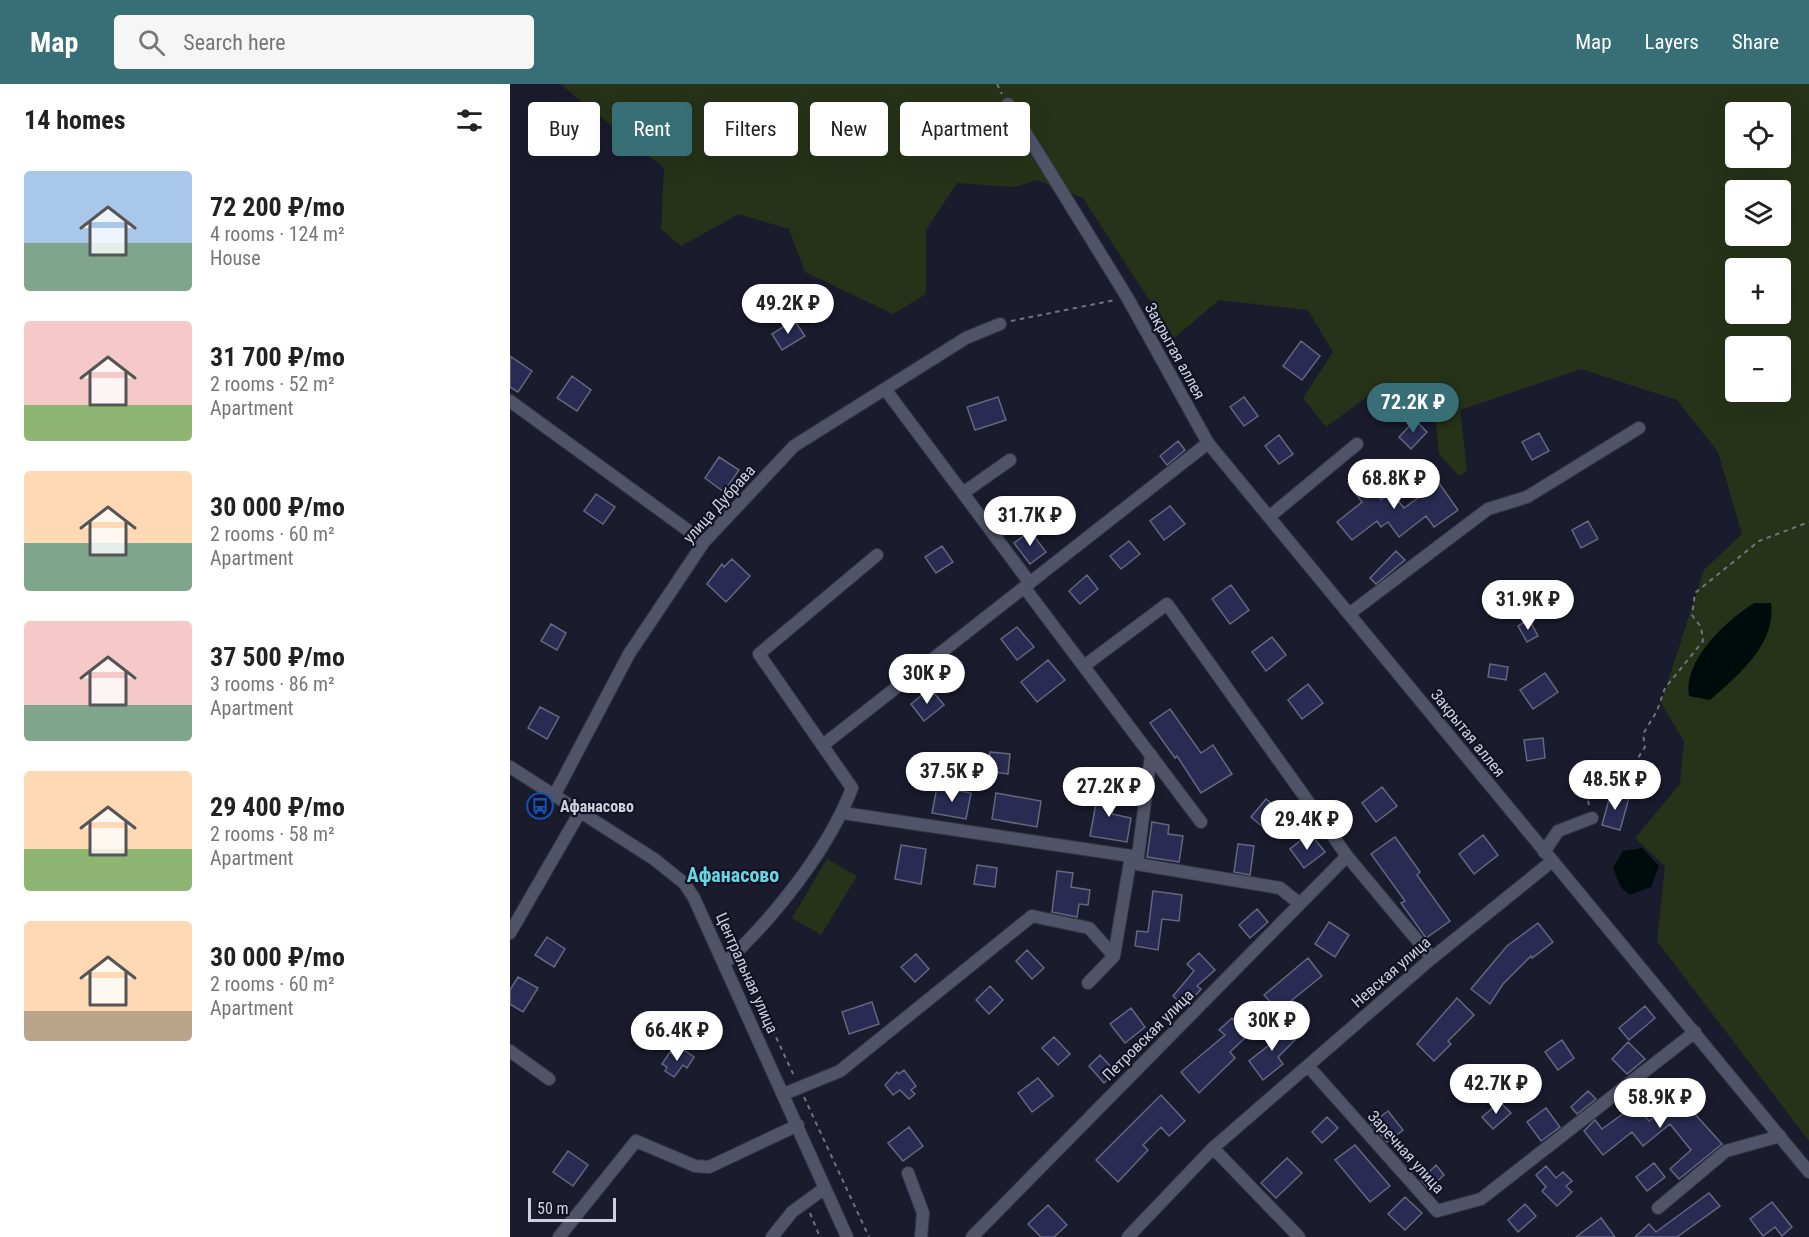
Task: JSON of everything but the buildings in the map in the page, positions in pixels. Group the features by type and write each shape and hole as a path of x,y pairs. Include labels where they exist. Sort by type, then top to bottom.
{"street":[{"name":"Закрытая аллея","path":"1030,140 1127,297 1208,443 1809,1172"},
{"name":"улица Дубрава","path":"554,796 629,654 704,542 794,446 966,338 1000,324"},
{"path":"885,389 963,493 1084,666 1201,822"},
{"path":"510,401 704,542"},
{"path":"1349,614 1488,509 1527,497 1639,428"},
{"path":"823,746 1208,443"},
{"path":"1269,517 1357,444"},
{"path":"963,493 1010,460"},
{"path":"725,963 786,898 843,813 852,788 759,654 877,555"},
{"path":"1084,666 1167,604 1347,856 1432,958"},
{"path":"1088,983 1114,956 1134,860 1150,755"},
{"name":"Центральная улица","path":"510,767 654,859 684,884 698,906 725,963 847,1237"},
{"path":"510,933 580,812"},
{"path":"843,813 1134,860 1280,888 1300,904"},
{"name":"Невская улица","path":"1128,1237 1213,1148 1547,857 1558,831 1592,818"},
{"name":"Петровская улица","path":"972,1237 1347,856"},
{"path":"784,1094 840,1071 1032,915 1089,928 1114,956"},
{"name":"Заречная улица","path":"1308,1066 1437,1211 1481,1199 1695,1032"},
{"path":"510,1051 549,1080"},
{"path":"559,1237 636,1141 695,1166 709,1167 798,1125"},
{"path":"1658,1208 1726,1151 1780,1136"},
{"path":"1213,1148 1299,1237"},
{"path":"908,1173 923,1213 921,1237"},
{"path":"772,1237 792,1212 825,1188"}],"path":[{"path":"1000,324 1127,297"},
{"path":"1592,818 1588,800 1614,773 1636,761 1645,747 1644,734 1657,711 1665,688 1703,642 1701,627 1692,615 1695,593 1759,541 1809,522"},
{"path":"805,1203 820,1237"}],"green space":[{"path":"560,84 1809,84 1809,1141 1657,941 1665,866 1635,838 1680,784 1684,741 1661,703 1704,570 1742,534 1718,452 1677,400 1581,369 1460,410 1467,471 1459,476 1439,454 1435,413 1383,385 1326,427 1303,398 1333,352 1308,310 1219,300 1174,338 1083,198 1037,180 1014,187 957,183 926,230 926,294 893,314 805,272 789,229 739,214 681,246 661,229 664,168 649,156 692,156 692,102 612,102 612,126 600,116 600,102 582,102"},
{"path":"827,859 857,876 821,935 792,918"}],"shaded area":[{"path":"1754,603 1771,603 1771,618 1768,632 1753,658 1710,700 1689,696 1689,682 1693,669 1709,643 1731,620"},
{"path":"1642,848 1659,866 1651,887 1629,895 1620,886 1613,867 1623,851"}],"place":[{"name":"Афанасово","path":"540,806"}],"district":[{"name":"Афанасово","path":"733,875"}]}
